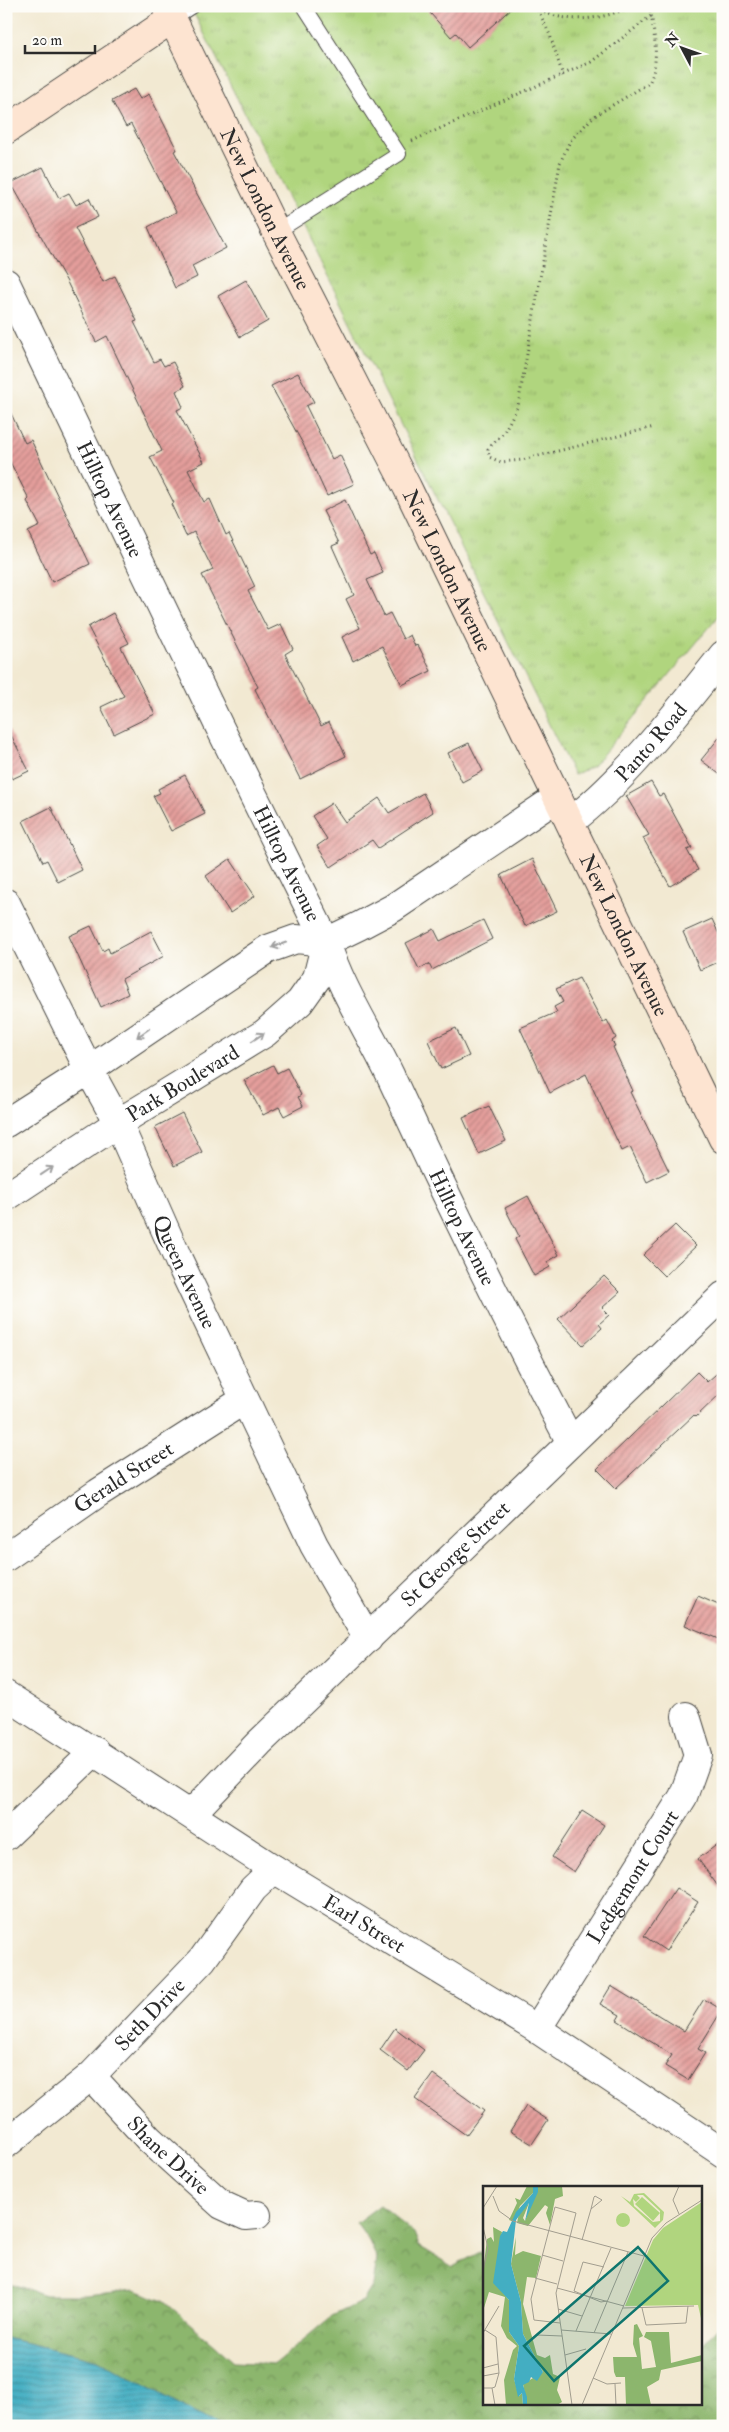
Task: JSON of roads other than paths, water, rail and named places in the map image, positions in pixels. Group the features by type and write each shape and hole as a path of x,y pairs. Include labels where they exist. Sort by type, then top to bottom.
{"main road":[{"path":"6,130 177,10"},
{"name":"New London Avenue","path":"177,10 276,232 407,487 723,1139"}],"street":[{"name":"Hilltop Avenue","path":"6,283 326,942 335,970 375,1043 507,1321 570,1441"},
{"name":"Panto Road","path":"570,822 588,809 638,756 723,655"},
{"path":"6,1122 89,1070 268,948 296,939 326,942 393,908 558,797"},
{"name":"Queen Avenue","path":"6,903 89,1070 118,1122 179,1261 314,1545 368,1638"},
{"name":"Park Boulevard","path":"6,1197 118,1122 264,1033 300,1002 317,978 326,942"},
{"name":"St George Street","path":"191,1814 259,1743 570,1441 723,1296"},
{"name":"Gerald Street","path":"6,1556 98,1493 244,1400"},
{"name":"Earl Street","path":"6,1695 274,1869 537,2029 723,2153"},
{"name":"Ledgemont Court","path":"537,2029 683,1797 698,1755 686,1716"},
{"path":"6,1836 95,1751"},
{"name":"Seth Drive","path":"6,2144 90,2076 202,1960 254,1889 274,1869"},
{"name":"Shane Drive","path":"90,2076 149,2139 222,2205 246,2216 257,2215"}],"lane":[{"path":"276,232 399,154 304,6"}],"water":[{"path":"6,2338 99,2360 219,2426 6,2426"}]}
